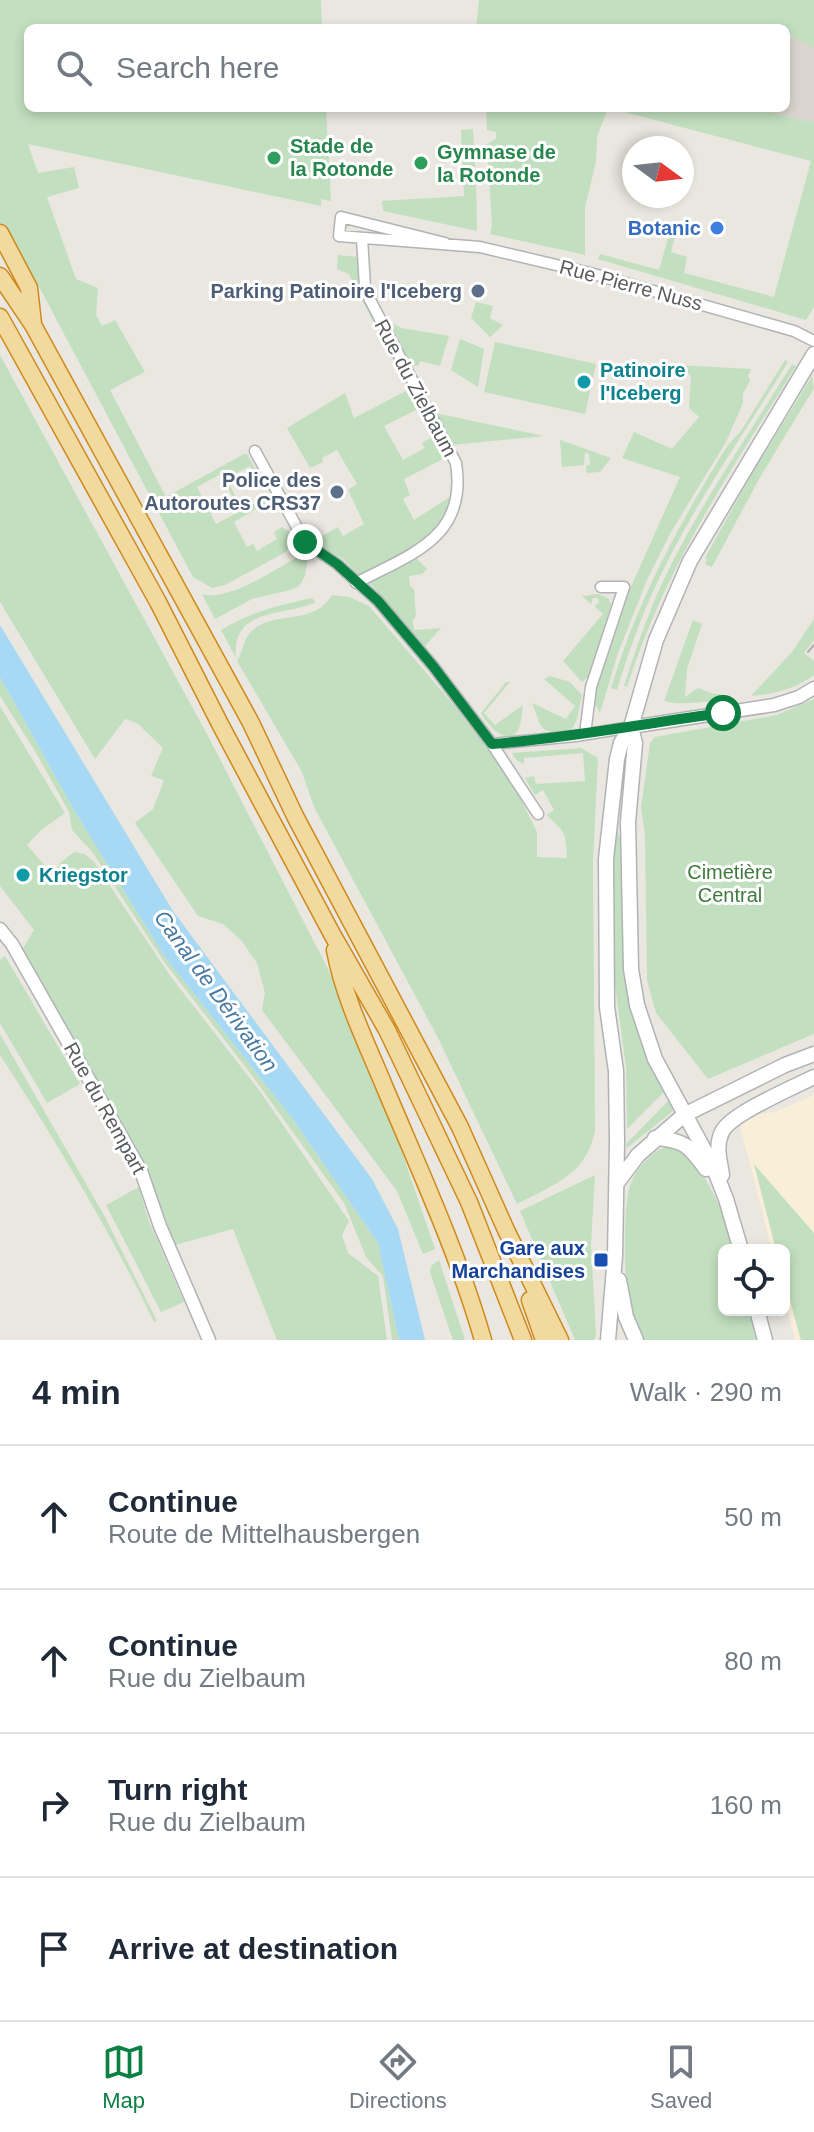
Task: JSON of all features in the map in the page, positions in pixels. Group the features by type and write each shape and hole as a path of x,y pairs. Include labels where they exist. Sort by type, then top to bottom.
{"highway":[{"path":"0,233 29,288 33,325"},
{"path":"0,276 33,325 251,723 295,816 460,1127 554,1338"},
{"path":"0,317 158,602 332,934 387,1030 486,1242 523,1340"},
{"path":"332,934 341,983 438,1209 483,1340"}],"main road":[{"path":"608,1340 617,1184 616,1071 607,1007 606,859 614,772 621,743 631,727 647,664 678,585 718,511 814,354"},
{"path":"631,727 635,743 628,822 633,982 648,1042 713,1166 739,1244"},
{"path":"617,1184 638,1155 684,1115 814,1054"},
{"path":"726,1199 718,1147 726,1125 814,1077"},
{"path":"655,1138 674,1139 691,1149 726,1199"},
{"path":"615,1256 626,1317 636,1340"},
{"path":"759,1316 765,1340"}],"street":[{"name":"Rue Pierre Nuss","path":"445,243 341,217 339,236 480,247 590,273 740,315 794,331 814,341"},
{"name":"Rue du Zielbaum","path":"356,583 436,538 449,522 459,481 456,463 369,298 365,287 362,238"},
{"path":"255,451 305,542 337,564 378,601 492,744 538,814"},
{"path":"585,734 597,665 624,587 601,587"},
{"path":"492,744 585,734 774,705 799,697 814,688"},
{"name":"Rue du Rempart","path":"0,929 12,944 141,1171 160,1226 209,1340"}],"shaded area":[{"path":"814,27 814,123 770,112 790,112 790,28"},
{"path":"814,1095 814,1340 795,1340 789,1316 790,1244 770,1244 739,1122 744,1116 775,1112"}],"green space":[{"path":"0,0 321,0 322,24 24,24 24,112 326,112 331,201 321,199 321,206 28,144 38,173 74,167 79,188 47,197 76,279 98,288 96,315 102,326 115,320 145,372 110,390 166,497 247,454 265,485 263,488 250,466 227,479 236,498 234,500 221,474 197,487 216,524 272,497 273,503 234,522 247,547 253,544 257,551 277,539 274,532 282,527 290,532 286,552 225,585 212,588 193,577 36,281 0,223"},
{"path":"479,0 814,0 814,48 790,36 790,24 476,24"},
{"path":"486,112 606,112 597,137 596,162 585,207 585,255 490,234 487,144 496,139 496,132 487,130"},
{"path":"624,112 774,112 814,123 814,307 806,320 598,259 600,254 659,270 669,235 675,237 671,252 687,257 684,273 774,297 811,161"},
{"path":"473,129 475,167 467,168 467,177 476,177 477,231 383,211 382,201 464,196 461,130"},
{"path":"338,255 360,257 361,289 407,375 402,378 349,274 337,269"},
{"path":"476,302 493,306 490,318 503,325 490,337 471,318"},
{"path":"389,321 401,328 449,336 440,366 420,361 419,365 412,367"},
{"path":"460,339 484,349 478,387 451,370"},
{"path":"495,342 596,364 585,414 484,392"},
{"path":"0,355 208,736 328,969 371,1062 435,1249 423,1254 397,1191 262,1010 265,993 257,963 241,940 223,924 198,916 135,823 153,809 164,780 151,776 163,748 137,723 125,719 95,759 0,602"},
{"path":"785,360 788,362 670,556 650,598 617,690 611,688 647,592 677,533 728,445 741,431"},
{"path":"792,364 796,366 723,483 680,560 660,601 627,687 624,686 645,625 671,565"},
{"path":"679,365 751,369 748,376 750,381 726,442 671,532 647,580 618,653 600,713 595,704 595,695 630,589 680,477 622,458 634,432 672,449 699,417 689,408 691,376"},
{"path":"812,376 814,388 759,479 712,567 705,564 705,558 751,475"},
{"path":"407,378 420,401 418,409 384,426 403,460 425,448 422,443 435,435 447,457 404,479 410,495 403,499 414,520 453,495 446,519 422,544 362,578 342,558 315,540 338,527 343,536 364,524 348,490 357,484 337,450 310,468 287,428 345,393 354,418 408,390 403,380"},
{"path":"435,413 544,436 452,445"},
{"path":"560,440 611,458 600,472 587,473 589,454 585,452 584,465 562,467"},
{"path":"304,553 308,556 305,576 300,585 252,599 215,619 202,594 226,593 240,588"},
{"path":"414,556 427,569 422,574 409,576 410,586 414,589 414,630 441,628 425,646 370,583 370,580"},
{"path":"599,594 609,599 611,605 588,677 582,682 563,661 603,614 594,606 599,603 598,598 593,598 591,604 582,596"},
{"path":"332,595 349,597 369,606 452,703 512,781 537,832 537,857 567,858 566,842 561,829 547,815 554,810 543,790 535,795 525,778 534,776 536,784 585,781 583,753 524,758 524,764 516,760 512,753 581,748 598,758 593,860 595,1130 591,1145 576,1168 555,1184 517,1204 438,1038 314,807 302,772 237,661 248,636 259,626 314,611"},
{"path":"312,598 315,602 312,604 272,613 250,623 237,642 236,658 221,630 265,610"},
{"path":"814,619 814,640 804,653 814,661 814,675 784,690 751,696 792,652"},
{"path":"693,620 702,624 687,669 685,697 698,688 721,694 721,698 728,698 725,702 664,701"},
{"path":"550,676 570,682 582,695 571,731 547,731 538,720 532,703 566,719 575,706 544,679"},
{"path":"0,677 78,817 165,957 292,1118 378,1243 399,1340 392,1340 383,1276 366,1257 344,1203 251,1074 165,963 93,853 72,830 69,812 0,696"},
{"path":"506,682 510,682 484,713 495,725 523,705 517,732 507,737 491,727 481,713"},
{"name":"Cimetière Central","path":"814,699 814,1034 708,1079 656,1013 647,980 645,836 641,807 650,743 655,737 777,715"},
{"path":"0,706 65,813 41,830 27,845 53,875 60,863 74,852 85,854 94,862 171,977 259,1090 349,1221 342,1235 348,1253 378,1276 387,1340 277,1340 233,1229 175,1245 150,1177 22,950 34,930 0,886"},
{"path":"615,823 625,855 629,998 641,1040 665,1091 627,1129 626,1067 615,985"},
{"path":"5,956 80,1084 47,1103 0,1023 0,960"},
{"path":"0,1034 105,1217 157,1321 154,1322 81,1186 0,1055"},
{"path":"669,1100 673,1111 627,1148 626,1144"},
{"path":"667,1146 681,1147 700,1170 714,1195 732,1244 718,1244 718,1316 750,1316 756,1340 642,1340 628,1299 626,1209 633,1180 655,1153"},
{"path":"754,1164 814,1233 814,1340 801,1340 790,1301 790,1244 774,1244"},
{"path":"595,1175 591,1245 596,1335 594,1340 575,1340 520,1211"},
{"path":"139,1187 148,1219 184,1302 161,1312 106,1205"},
{"path":"439,1260 465,1340 453,1340 430,1272 431,1266"}],"water":[{"name":"Canal de Dérivation","path":"0,625 173,911 372,1179 398,1229 425,1340 399,1340 378,1243 292,1118 165,957 78,817 0,677"}],"tram line":[{"path":"808,652 814,645"}],"place":[{"name":"Stade de la Rotonde","path":"274,158"},
{"name":"Gymnase de la Rotonde","path":"421,163"},
{"name":"Botanic","path":"717,228"},
{"name":"Parking Patinoire l'Iceberg","path":"478,291"},
{"name":"Patinoire l'Iceberg","path":"584,382"},
{"name":"Police des Autoroutes CRS37","path":"337,492"},
{"name":"Kriegstor","path":"23,875"},
{"name":"Gare aux Marchandises","path":"601,1260"}],"route":[{"path":"305,542 337,564 378,601 433,666 492,744 576,736 723,713"}]}
